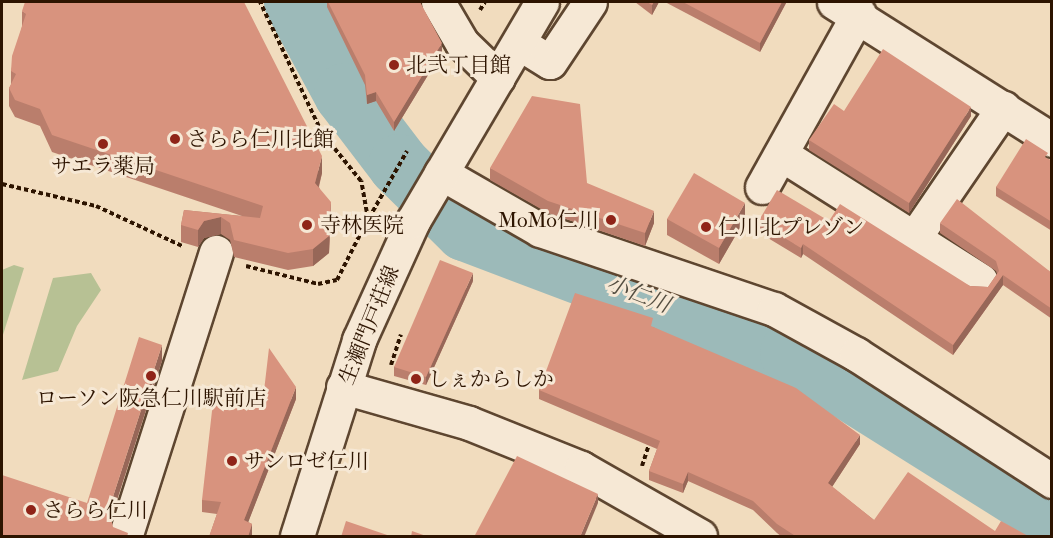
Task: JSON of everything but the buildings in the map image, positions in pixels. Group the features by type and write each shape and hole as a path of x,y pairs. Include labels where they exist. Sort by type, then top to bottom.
{"street":[{"name":"生瀬門戸荘線","path":"297,537 343,387 413,221 542,2"},
{"path":"519,43 550,62 590,2"},
{"path":"445,6 462,43 498,78"},
{"path":"762,187 781,154 847,7 1052,140"},
{"path":"914,238 1003,108"},
{"path":"781,154 980,280"},
{"path":"441,173 540,230 774,309 856,354 1052,481"},
{"path":"127,531 214,255"},
{"path":"343,387 469,423 581,468 700,537"}],"path":[{"path":"260,2 322,133 361,181 368,219"},
{"path":"2,184 96,206 214,255 318,284 337,280 368,219 407,151"},
{"path":"388,372 403,329"},
{"path":"632,497 654,430"}],"green space":[{"path":"14,265 24,268 2,338 2,270"},
{"path":"91,273 101,290 77,326 58,371 22,380 53,278"}],"waterway":[{"name":"小仁川","path":"295,2 345,94 399,165 465,230 791,353 1052,517"}],"place":[{"name":"北弐丁目館","path":"394,65"},
{"name":"さらら仁川北館","path":"175,139"},
{"name":"サエラ薬局","path":"103,144"},
{"name":"MoMo仁川","path":"611,220"},
{"name":"寺林医院","path":"307,225"},
{"name":"仁川北プレゾン","path":"706,227"},
{"name":"ローソン阪急仁川駅前店","path":"151,376"},
{"name":"しぇからしか","path":"416,379"},
{"name":"サンロゼ仁川","path":"232,461"},
{"name":"さらら仁川","path":"31,510"}]}
